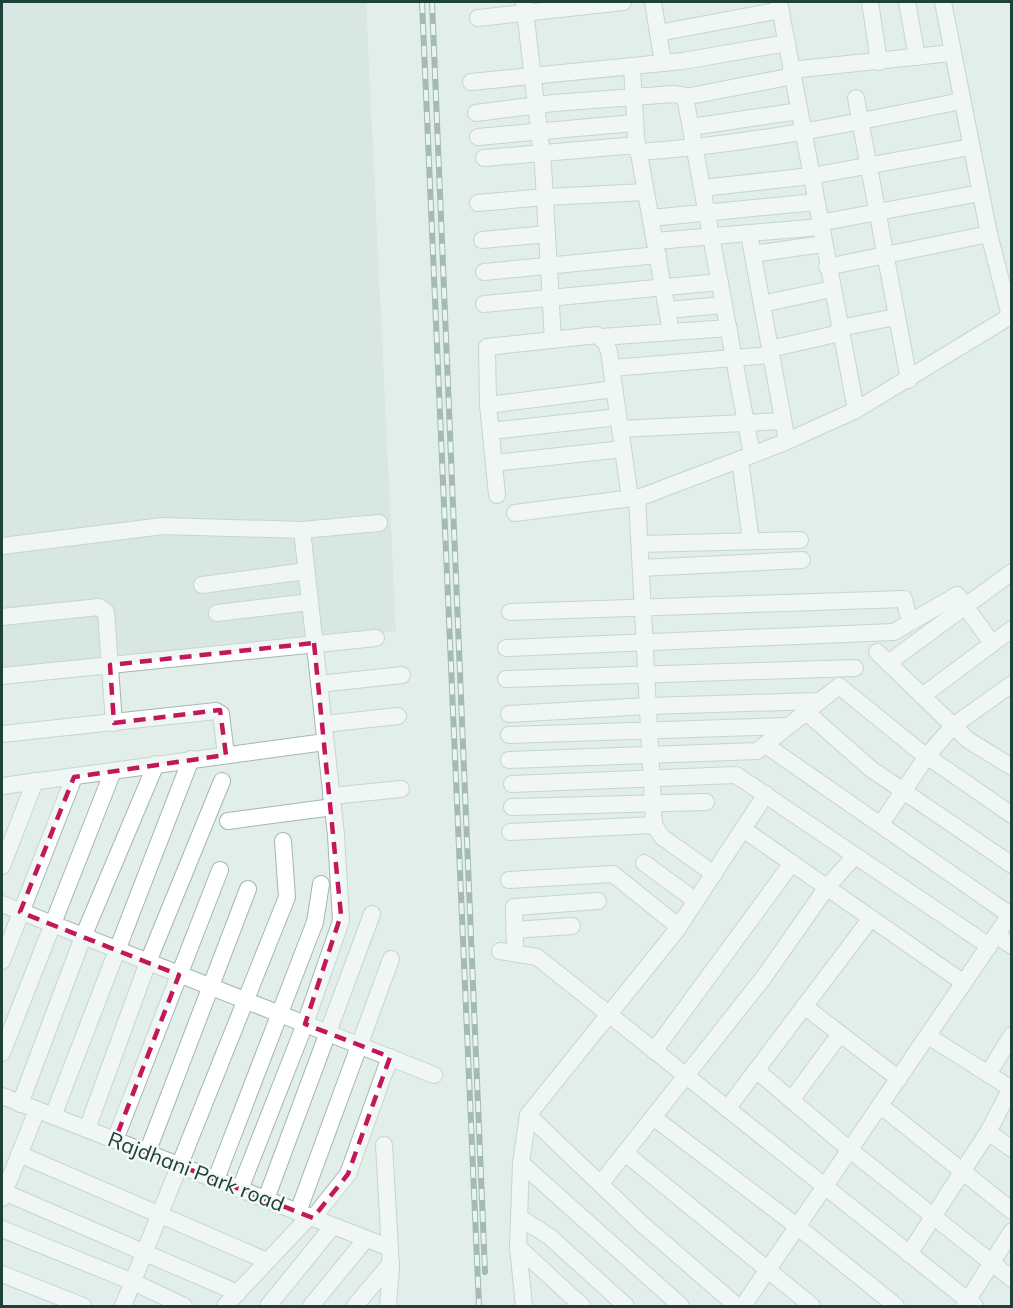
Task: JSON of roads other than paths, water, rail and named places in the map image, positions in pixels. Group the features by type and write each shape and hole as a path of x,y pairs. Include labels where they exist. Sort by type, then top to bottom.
{"street":[{"path":"478,18 525,7 623,2"},
{"path":"653,2 663,63"},
{"path":"870,2 879,62"},
{"path":"907,2 917,57"},
{"path":"515,513 634,498 787,441 856,410 909,380 1011,316 989,234 951,53 943,2"},
{"path":"658,33 780,6 839,331 856,410"},
{"path":"525,7 542,154 553,340"},
{"path":"471,82 632,67 787,43"},
{"path":"476,113 677,94 686,96 792,73 951,53"},
{"path":"632,67 634,123 671,332"},
{"path":"686,96 746,422 751,541"},
{"path":"856,98 909,380"},
{"path":"484,158 542,154 596,146 638,149 694,148 803,133 961,101"},
{"path":"691,127 799,111"},
{"path":"478,137 634,123"},
{"path":"702,188 811,176 971,147"},
{"path":"478,203 645,192"},
{"path":"753,254 878,212 980,192"},
{"path":"651,218 816,202"},
{"path":"484,272 549,266 713,238 821,231"},
{"path":"482,240 547,234"},
{"path":"749,234 787,441"},
{"path":"827,267 989,234"},
{"path":"484,304 720,282"},
{"path":"762,304 832,289"},
{"path":"667,310 724,304"},
{"path":"612,368 734,358 771,352 896,316"},
{"path":"497,495 489,405 487,347 597,335 601,337 729,328"},
{"path":"601,337 609,352 640,544 654,825 662,837 714,874"},
{"path":"489,405 614,389"},
{"path":"491,431 619,423 783,421"},
{"path":"494,463 623,449"},
{"path":"2,546 163,526 302,530 379,523"},
{"path":"240,1189 305,1024 341,921 332,802 302,530"},
{"path":"640,544 800,540"},
{"path":"641,568 801,560"},
{"path":"202,585 306,571"},
{"path":"1011,572 965,606 882,658 968,740 1011,767"},
{"path":"506,648 644,640 894,632 957,595 992,643"},
{"path":"510,612 903,599 910,622"},
{"path":"217,613 310,602"},
{"path":"2,617 99,607 103,609 108,616 114,723"},
{"path":"921,696 1011,629"},
{"path":"2,676 376,638"},
{"path":"506,679 855,668"},
{"path":"319,684 402,675"},
{"path":"881,824 927,756 953,726 1011,684"},
{"path":"509,760 754,752 767,746 787,726 840,686 927,756 1011,815"},
{"path":"509,714 648,706 812,706 871,769 1011,865"},
{"path":"2,734 219,712 225,755"},
{"path":"324,724 398,716"},
{"path":"509,735 787,726"},
{"path":"2,786 326,742"},
{"path":"743,1306 1011,913 767,746"},
{"path":"191,759 116,950 45,1113 19,1154 3,1195 145,1251 238,1293"},
{"path":"20,1104 83,937 156,764"},
{"path":"2,1053 113,771"},
{"path":"512,784 736,775 855,856 992,941 1011,946"},
{"path":"2,961 74,777"},
{"path":"2,866 35,781"},
{"path":"87,1129 148,962 222,781"},
{"path":"228,822 401,789"},
{"path":"524,1306 518,1247 521,1163 528,1115 679,927 766,794"},
{"path":"512,807 706,802"},
{"path":"510,832 654,825"},
{"path":"743,829 964,982"},
{"path":"123,1306 287,897 283,841"},
{"path":"601,1183 764,977 827,887 855,856"},
{"path":"644,863 696,901"},
{"path":"654,1051 792,863"},
{"path":"115,1140 220,870"},
{"path":"509,880 613,874 679,927"},
{"path":"216,1179 278,1013 315,922 321,884"},
{"path":"147,1153 248,889"},
{"path":"598,901 514,907 514,930 508,952 537,957 826,1187 969,1305 991,1262 1011,1231"},
{"path":"2,904 434,1075"},
{"path":"266,1199 372,914"},
{"path":"727,1109 872,918"},
{"path":"514,930 572,926"},
{"path":"307,1215 359,1045 391,958"},
{"path":"804,1006 899,1079"},
{"path":"792,1099 840,1034"},
{"path":"988,1074 1011,1035"},
{"path":"909,1254 988,1132 1011,1088 928,1036"},
{"path":"225,1306 307,1215 348,1174 390,1058"},
{"path":"756,1070 850,1150 1011,1279"},
{"name":"Rajdhani Park road","path":"2,1096 366,1239 390,1256"},
{"path":"881,1106 1011,1211"},
{"path":"528,1115 642,1224 736,1306"},
{"path":"653,1117 798,1227 896,1306"},
{"path":"988,1132 1011,1149"},
{"path":"384,1145 390,1256 388,1306"},
{"path":"625,1153 812,1306"},
{"path":"19,1154 267,1262"},
{"path":"521,1163 681,1306"},
{"path":"519,1217 550,1237 626,1306"},
{"path":"268,1306 333,1226"},
{"path":"2,1229 133,1282 184,1306"},
{"path":"311,1306 366,1239"},
{"path":"518,1247 582,1306"},
{"path":"355,1306 390,1256"},
{"path":"2,1274 83,1306"}],"railway":[{"path":"422,2 479,1306"},
{"path":"432,2 485,1272"}]}
